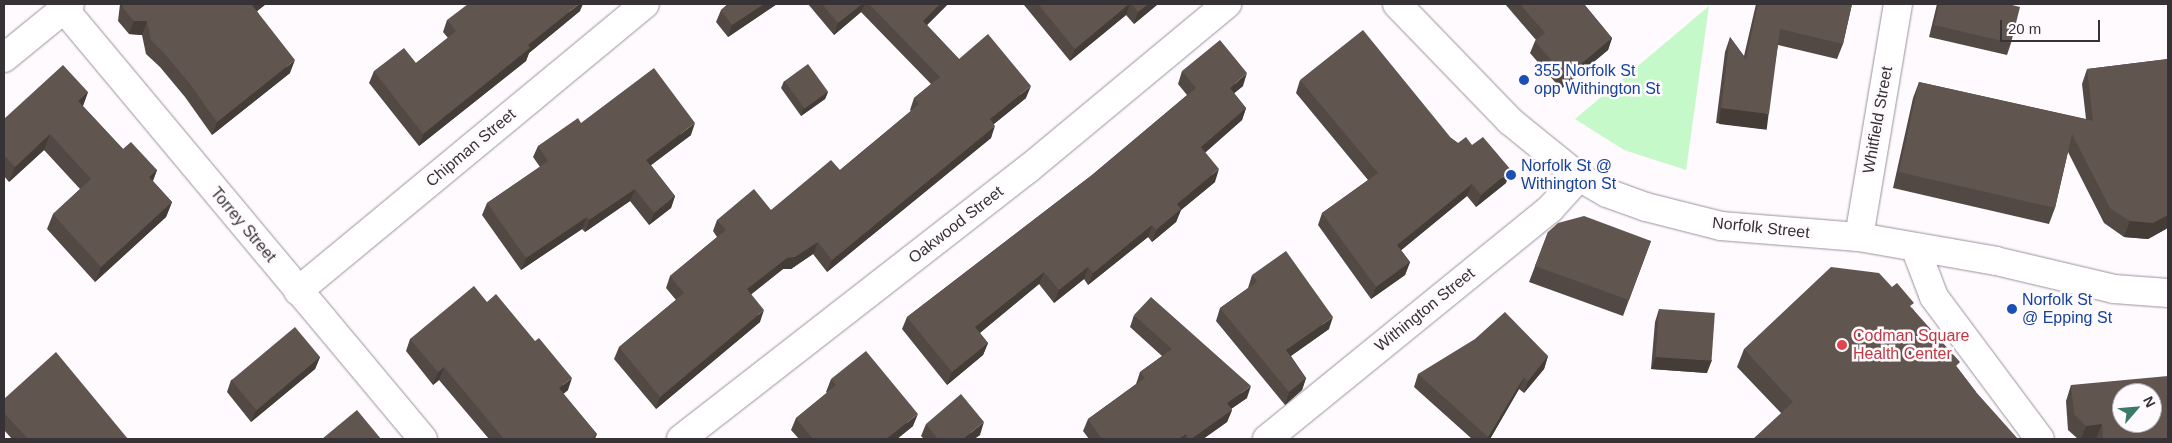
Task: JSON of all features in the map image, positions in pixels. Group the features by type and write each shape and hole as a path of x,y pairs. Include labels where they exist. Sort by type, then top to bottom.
{"street":[{"name":"Chipman Street","path":"298,291 645,4"},
{"name":"Oakwood Street","path":"681,439 1028,169 1227,4"},
{"name":"Norfolk Street","path":"1397,4 1510,121 1579,176 1607,193 1646,207 1721,226 1859,237 1996,260 2114,289 2168,293"},
{"name":"Whitfield Street","path":"1859,237 1898,4"},
{"name":"Torrey Street","path":"67,6 298,291 423,439"},
{"path":"4,58 67,6"},
{"name":"Withington Street","path":"1267,439 1550,209 1579,176"},
{"path":"1915,247 1934,297 2040,439"}],"green space":[{"path":"1709,6 1686,170 1624,150 1575,119"}],"building":[{"path":"123,4 254,4 252,5 295,60 217,122 190,84 151,40 147,21 134,21 123,8"},
{"path":"468,4 579,4 528,45 530,48 423,134 374,71 404,48 416,63 456,31 447,20"},
{"path":"728,4 764,4 732,25 721,10"},
{"path":"822,4 862,4 838,23"},
{"path":"869,4 940,4 923,21 959,59 988,34 1031,86 990,119 995,126 832,260 818,242 795,257 787,258 747,289 764,310 660,397 619,347 684,293 670,276 726,230 717,220 754,189 771,210 831,160 840,170 919,104 914,98 940,77"},
{"path":"1038,4 1129,4 1075,49"},
{"path":"1132,4 1148,4 1138,12"},
{"path":"1520,4 1584,4 1612,38 1565,77 1535,41 1545,33"},
{"path":"1758,4 1852,4 1843,44 1780,29 1769,114 1721,108 1730,37 1746,59"},
{"path":"1939,4 2012,4 2020,7 2011,43 1934,25"},
{"path":"1363,30 1451,138 1458,143 1466,137 1472,145 1483,137 1511,170 1481,195 1472,184 1397,245 1410,262 1376,287 1322,213 1378,173 1300,80"},
{"path":"1220,40 1247,73 1230,88 1246,108 1201,147 1219,169 1177,204 1181,209 1156,230 1152,225 1093,273 1088,267 1059,290 1044,272 975,327 988,343 952,372 907,317 1092,175 1196,88 1182,71"},
{"path":"2168,59 2168,215 2153,223 2130,221 2110,208 2072,134 2055,208 1899,172 1919,82 2093,121 2087,69"},
{"path":"808,64 828,92 805,109 785,81"},
{"path":"63,65 88,92 78,101 123,149 131,142 157,170 149,177 172,202 101,267 53,214 91,179 50,134 15,167 4,155 4,119"},
{"path":"654,68 695,123 646,160 675,196 654,213 635,189 589,220 587,217 526,258 487,203 548,161 538,146 578,118 581,123"},
{"path":"1584,216 1651,241 1629,300 1535,266 1548,232 1558,223"},
{"path":"1286,251 1333,317 1286,350 1306,378 1289,392 1220,308 1257,282 1252,275"},
{"name":"Codman Square Health Center","path":"1831,267 1879,273 1892,287 1897,283 1914,303 1910,306 1960,362 1956,366 1976,392 2018,439 1753,439 1793,402 1744,349"},
{"path":"474,286 487,302 496,294 535,341 539,338 572,378 559,388 597,434 591,439 504,439 444,367 438,372 410,339"},
{"path":"1151,297 1251,386 1227,403 1232,410 1191,439 1186,434 1179,439 1102,439 1088,419 1145,378 1140,372 1172,349 1134,315"},
{"path":"1659,309 1715,313 1712,361 1656,357"},
{"path":"1505,312 1548,356 1528,381 1524,377 1488,437 1418,374 1475,339"},
{"path":"295,327 320,357 256,410 231,380"},
{"path":"866,351 918,414 886,439 813,439 796,418 836,385 831,379"},
{"path":"56,352 128,439 28,439 4,413 4,399"},
{"path":"2168,376 2168,439 2103,439 2102,424 2086,426 2074,414 2071,385"},
{"path":"961,394 984,422 963,439 938,439 926,424"},
{"path":"357,410 381,439 322,439"}],"place":[{"name":"355 Norfolk St opp Withington St","path":"1524,80"},
{"name":"Norfolk St @ Withington St","path":"1511,175"},
{"name":"Norfolk St @ Epping St","path":"2012,309"},
{"name":"Codman Square Health Center","path":"1842,345"}]}
